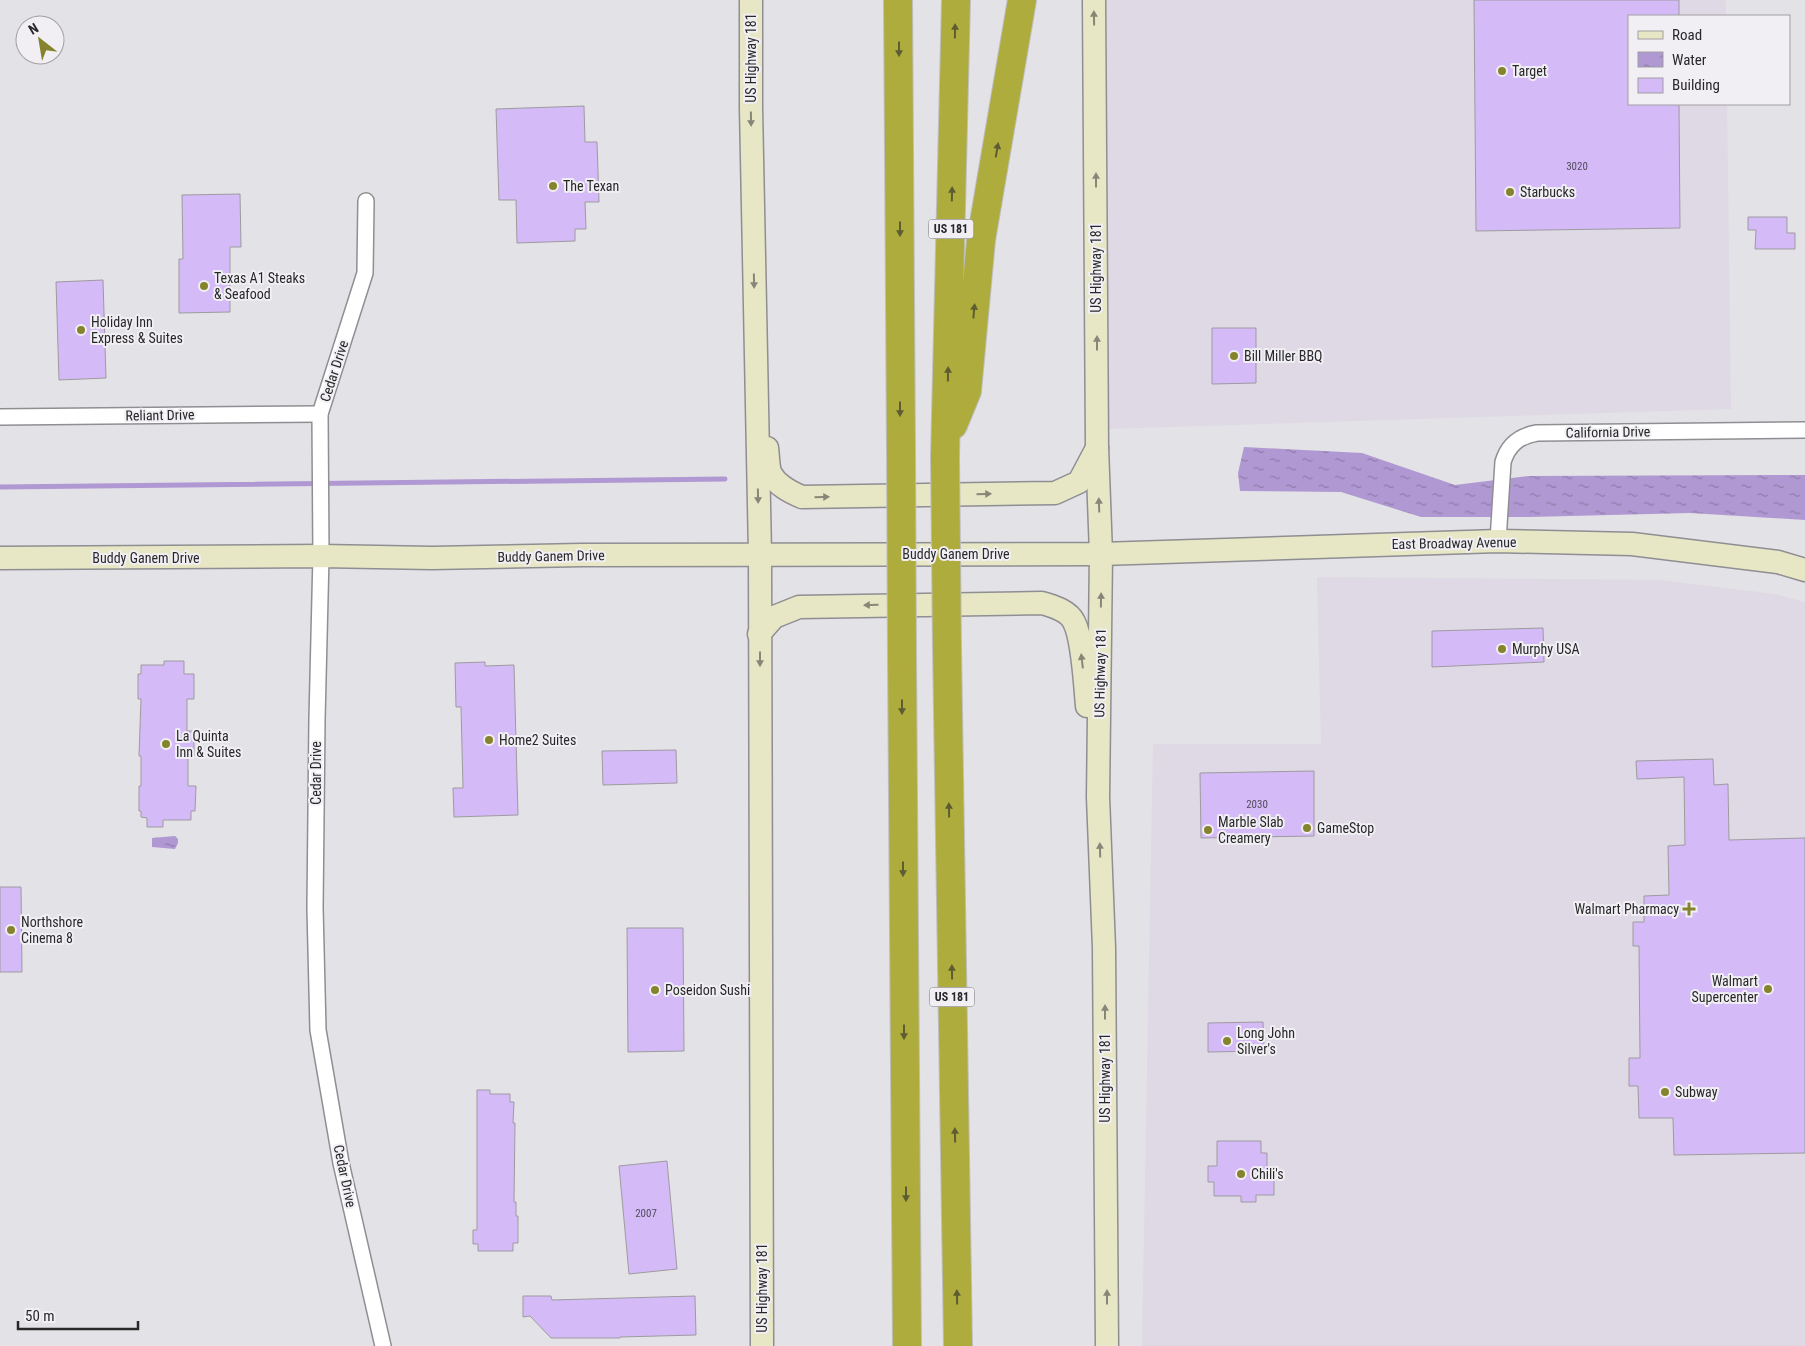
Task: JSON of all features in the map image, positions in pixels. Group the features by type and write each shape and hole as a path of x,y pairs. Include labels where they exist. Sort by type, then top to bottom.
{"highway":[{"name":"US 181","path":"956,0 946,450 947,648 958,1346"},
{"path":"946,450 967,392 981,240 1022,0"},
{"path":"897,3 907,1346"}],"main road":[{"name":"US Highway 181","path":"751,0 751,118 760,554 762,1346"},
{"name":"US Highway 181","path":"1094,0 1097,447 1101,554 1098,797 1104,948 1107,1346"},
{"path":"756,363 770,472 785,488 802,497 1055,493 1079,482 1097,447"},
{"name":"East Broadway Avenue","path":"1101,554 1499,530 1778,562 1805,570"},
{"name":"Buddy Ganem Drive","path":"0,558 321,556 432,558 581,555 1101,554"},
{"path":"759,634 774,617 799,607 1042,603 1057,607 1074,620 1080,644 1098,797"}],"street":[{"name":"Cedar Drive","path":"366,201 365,272 320,414 321,556 315,899 318,1030 341,1163 383,1346"},
{"name":"Reliant Drive","path":"0,417 320,414"},
{"name":"California Drive","path":"1499,530 1503,462 1511,446 1525,435 1536,433 1805,430"}],"shaded area":[{"path":"1103,0 1726,0 1726,15 1628,15 1628,105 1727,105 1731,409 1104,429"},
{"path":"1317,577 1659,580 1775,594 1805,602 1805,1346 1142,1346 1153,744 1321,744"}],"water":[{"path":"1244,447 1362,453 1455,485 1529,476 1805,475 1805,520 1690,513 1530,517 1421,517 1341,492 1240,491 1238,473"},
{"path":"175,836 178,839 178,843 175,849 152,847 152,838"}],"building":[{"path":"1474,0 1679,0 1679,15 1628,15 1628,105 1679,105 1680,228 1476,231"},
{"path":"584,106 585,142 597,142 599,202 585,202 586,229 575,229 575,241 517,243 516,200 499,200 496,109"},
{"path":"240,194 241,247 230,247 230,312 179,313 179,259 183,259 182,195"},
{"path":"1748,217 1787,217 1787,233 1795,233 1795,249 1755,249 1756,230 1748,230"},
{"name":"Holiday Inn Express & Suites","path":"103,280 106,378 59,380 56,282"},
{"name":"Bill Miller BBQ","path":"1212,328 1256,328 1256,383 1212,384"},
{"path":"1543,628 1544,662 1432,667 1432,631"},
{"name":"La Quinta Inn & Suites","path":"164,661 184,661 184,674 194,674 194,699 187,699 187,731 194,731 194,756 188,756 188,786 196,786 195,811 191,811 191,820 163,820 163,827 147,827 147,818 141,817 141,811 139,811 139,786 141,786 141,756 139,756 141,699 138,699 138,674 141,674 141,665 164,665"},
{"name":"Home2 Suites","path":"485,662 485,666 514,665 518,815 454,817 453,788 463,788 461,707 456,707 455,663"},
{"path":"676,750 677,783 603,785 602,751"},
{"path":"1713,759 1714,785 1728,784 1729,840 1805,838 1805,1153 1674,1155 1673,1118 1639,1118 1638,1086 1629,1086 1629,1058 1640,1058 1639,946 1633,946 1633,922 1644,922 1644,896 1669,895 1668,846 1685,845 1684,777 1637,779 1636,761"},
{"path":"1314,771 1314,836 1201,838 1200,773"},
{"name":"Northshore Cinema 8","path":"0,887 21,887 22,972 0,972"},
{"name":"Poseidon Sushi","path":"627,928 683,928 684,1051 628,1052"},
{"path":"1263,1022 1264,1051 1208,1052 1208,1023"},
{"path":"477,1090 490,1090 490,1094 510,1094 510,1102 514,1102 514,1202 516,1202 516,1216 518,1216 518,1243 513,1243 513,1251 478,1251 478,1244 473,1244 473,1230 477,1230"},
{"name":"Chili's","path":"1217,1141 1261,1141 1261,1153 1267,1153 1267,1167 1274,1167 1274,1195 1256,1195 1256,1202 1241,1202 1241,1196 1214,1196 1214,1182 1208,1182 1208,1166 1217,1166"},
{"path":"667,1161 677,1269 629,1274 619,1166"},
{"path":"523,1296 551,1296 552,1300 695,1296 696,1335 551,1338 530,1316 523,1317"}],"waterway":[{"path":"0,487 725,479"}],"place":[{"name":"Target","path":"1502,71"},
{"name":"The Texan","path":"553,186"},
{"name":"Starbucks","path":"1510,192"},
{"name":"Texas A1 Steaks & Seafood","path":"204,286"},
{"name":"Holiday Inn Express & Suites","path":"81,330"},
{"name":"Bill Miller BBQ","path":"1234,356"},
{"name":"Murphy USA","path":"1502,649"},
{"name":"Home2 Suites","path":"489,740"},
{"name":"La Quinta Inn & Suites","path":"166,744"},
{"name":"GameStop","path":"1307,828"},
{"name":"Marble Slab Creamery","path":"1208,830"},
{"name":"Walmart Pharmacy","path":"1689,909"},
{"name":"Northshore Cinema 8","path":"11,930"},
{"name":"Walmart Supercenter","path":"1768,989"},
{"name":"Poseidon Sushi","path":"655,990"},
{"name":"Long John Silver's","path":"1227,1041"},
{"name":"Subway","path":"1665,1092"},
{"name":"Chili's","path":"1241,1174"}]}
